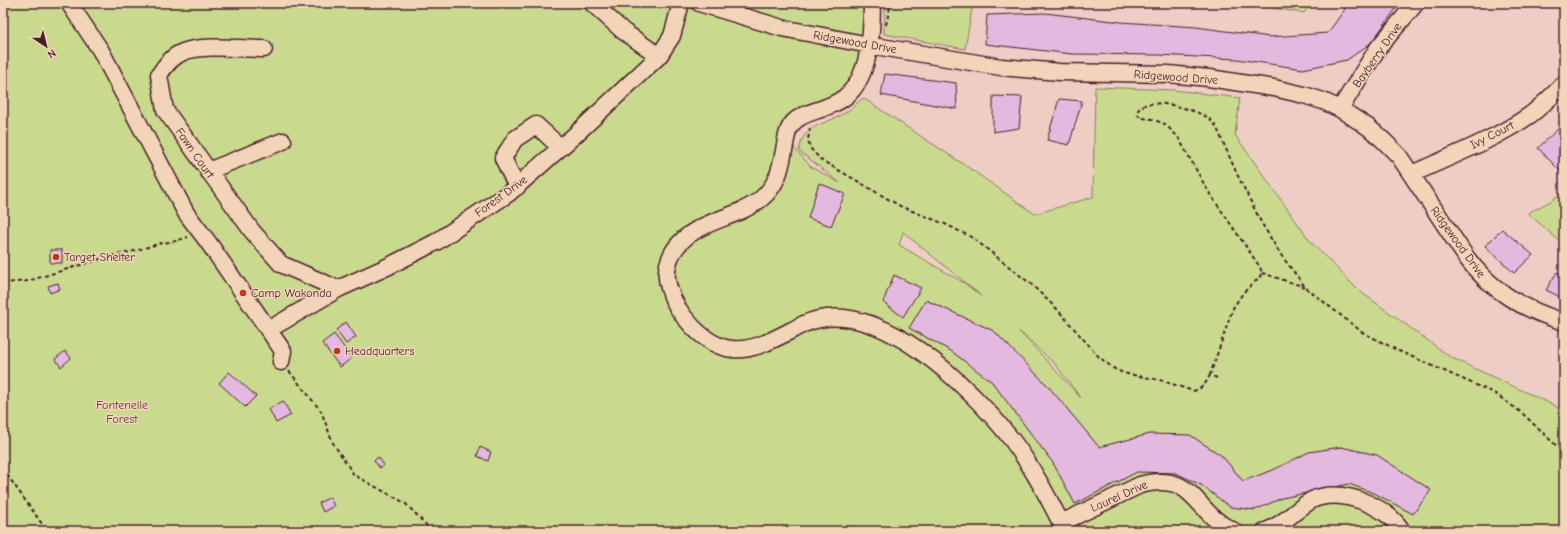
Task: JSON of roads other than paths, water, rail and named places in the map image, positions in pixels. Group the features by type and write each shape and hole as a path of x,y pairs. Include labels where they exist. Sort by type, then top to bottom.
{"street":[{"path":"69,3 101,52 186,213 208,242 283,351 281,362"},
{"path":"592,3 623,31 659,56"},
{"name":"Forest Drive","path":"268,330 338,288 389,266 436,242 517,187 659,56 672,36 681,3"},
{"name":"Ridgewood Drive","path":"699,3 782,28 869,45 1001,67 1060,72 1168,74 1242,82 1304,95 1323,101 1340,109 1368,127 1399,156 1466,257 1487,281 1515,302 1548,317 1564,322"},
{"path":"872,3 872,17 866,63 862,76 854,88 845,97 834,104 807,114 797,119 790,126 778,176 772,187 762,197 741,210 695,230 679,244 669,261 667,270 669,288 681,311 697,331 704,338 723,347 743,349 755,346 810,322 828,318 847,318 864,321 903,340 930,359 959,383 996,421 1026,460 1041,484 1063,527"},
{"name":"Bayberry Drive","path":"1340,109 1378,48 1416,3"},
{"name":"Fawn Court","path":"264,49 201,48 182,52 168,62 158,75 165,110 252,231 281,264 338,288"},
{"name":"Ivy Court","path":"1412,174 1512,126 1545,103 1564,84"},
{"path":"517,187 503,158 516,139 536,125 560,147"},
{"path":"208,171 283,141"},
{"name":"Laurel Drive","path":"1063,527 1140,484 1164,481 1173,483 1187,490 1196,497 1216,521 1234,531"},
{"path":"1266,531 1281,524 1313,499 1325,496 1350,498 1364,502 1390,516 1402,531"}],"place":[{"name":"Target Shelter","path":"56,257"},
{"name":"Camp Wakonda","path":"243,293"},
{"name":"Headquarters","path":"337,351"}],"park label":[{"name":"Fontenelle Forest","path":"122,412"}]}
